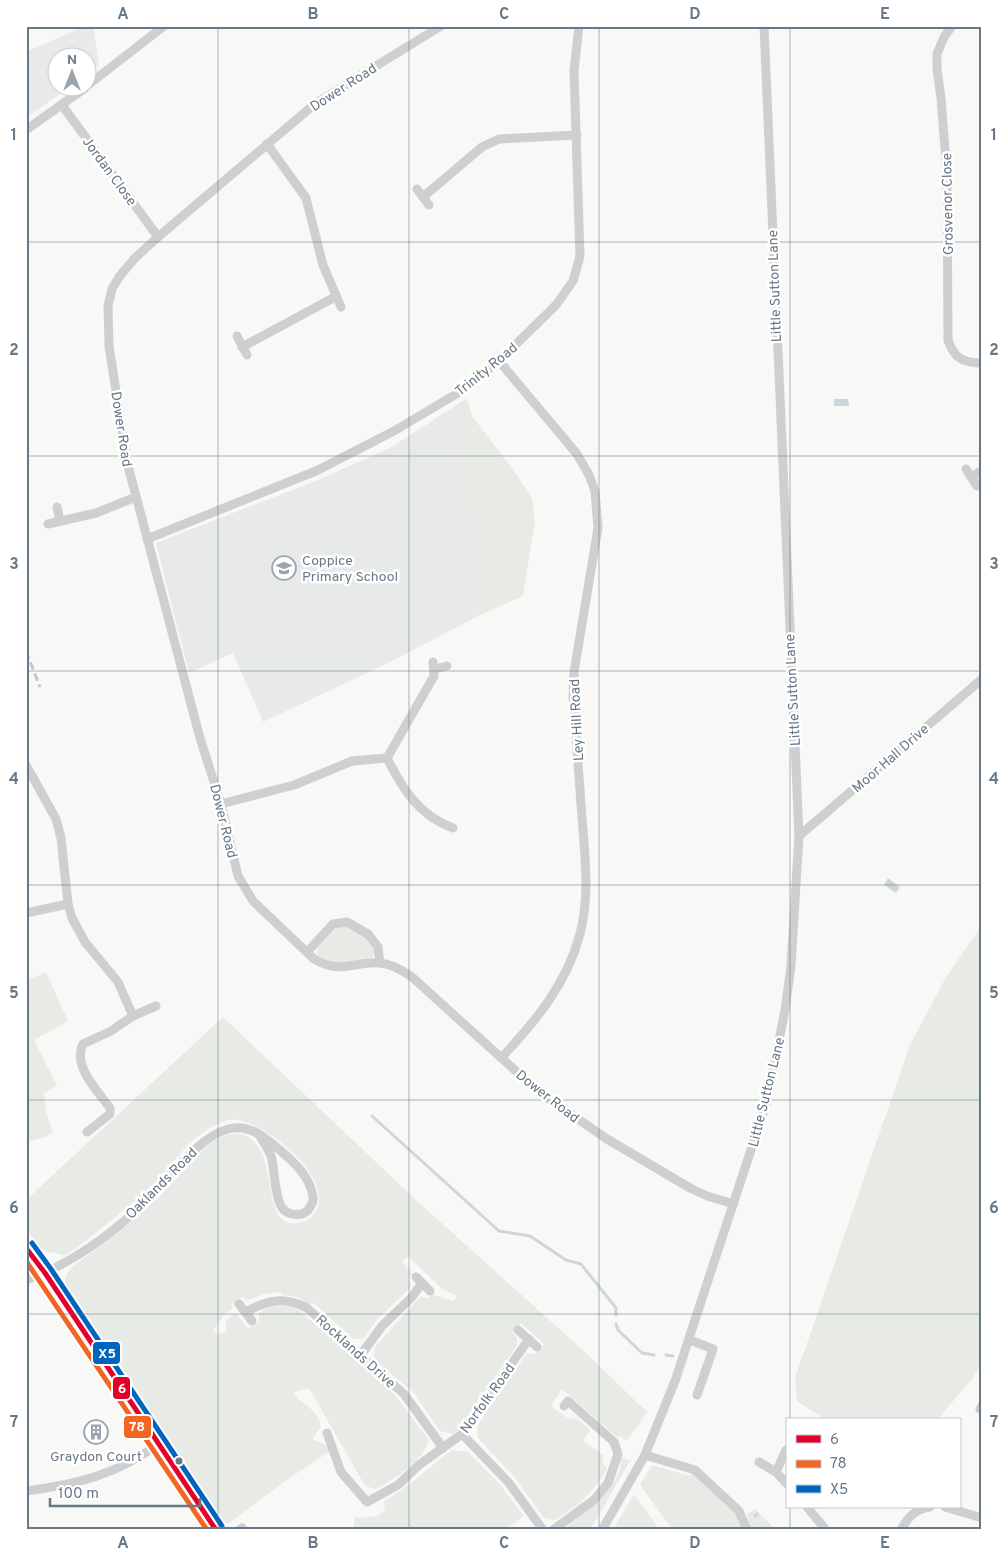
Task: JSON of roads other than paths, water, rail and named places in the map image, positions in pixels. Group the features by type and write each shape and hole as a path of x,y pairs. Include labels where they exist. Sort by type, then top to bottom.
{"main road":[{"path":"28,1254 45,1273 216,1530"}],"street":[{"path":"98,77 164,26"},
{"name":"Dower Road","path":"440,26 316,103 158,237 135,258 119,277 112,289 107,318 126,462 200,738 221,804 236,868 244,888 253,901 307,952 324,965 338,968 380,963 391,965 412,977 501,1058 560,1108 607,1139 690,1188 707,1196 734,1204"},
{"name":"Trinity Road","path":"147,539 356,452 458,393 499,361 567,292 578,268 580,241 574,71 579,26"},
{"name":"Little Sutton Lane","path":"602,1530 645,1455 690,1340 767,1101 785,1010 791,966 799,836 764,26"},
{"name":"Grosvenor Close","path":"952,26 944,37 937,54 936,69 941,98 948,175 948,340 956,356 962,361 982,363"},
{"path":"26,130 71,98"},
{"name":"Jordan Close","path":"62,105 158,237"},
{"path":"423,197 482,147 499,139 577,135"},
{"path":"267,144 306,198 323,265 335,297 341,307"},
{"path":"417,189 429,205"},
{"path":"242,347 335,297"},
{"path":"237,336 247,356"},
{"name":"Ley Hill Road","path":"499,361 578,454 595,491 598,528 574,672 573,691 587,878 585,908 577,943 555,992 529,1027 501,1058"},
{"path":"977,486 969,473 982,470"},
{"path":"48,524 96,513 136,497"},
{"path":"58,507 60,521"},
{"path":"387,758 434,676 434,665 447,666"},
{"name":"Moor Hall Drive","path":"799,836 982,679"},
{"path":"221,804 294,785 352,761 387,758"},
{"path":"387,758 405,792 421,809 442,828 453,828"},
{"path":"26,765 56,819 64,858 68,904 78,931 98,961 118,982 133,1016"},
{"path":"26,913 68,904"},
{"path":"307,952 333,924 347,922 368,934 378,947 380,963"},
{"path":"87,1132 110,1114 110,1108 82,1068 80,1050 87,1040 111,1031 133,1016 156,1006"},
{"name":"Oaklands Road","path":"26,1280 45,1273 92,1244 118,1225 145,1203 201,1144 216,1134 241,1128 258,1133"},
{"path":"258,1133 304,1173 313,1198 312,1205 305,1213 295,1215 286,1212 280,1206 270,1152 258,1133"},
{"path":"360,1356 382,1326 410,1298 419,1280 430,1291"},
{"name":"Rocklands Drive","path":"246,1312 269,1301 295,1302 307,1308 404,1394 443,1448"},
{"path":"239,1304 252,1321"},
{"path":"518,1330 537,1347"},
{"name":"Norfolk Road","path":"327,1433 341,1472 367,1502 398,1485 419,1465 462,1434 529,1339"},
{"path":"690,1340 713,1349 697,1395"},
{"path":"554,1530 594,1500 608,1483 618,1454 614,1442 568,1401 564,1406"},
{"path":"462,1434 509,1483 543,1530"},
{"path":"26,1491 80,1482 113,1472 137,1460 158,1444"},
{"path":"776,1472 786,1450"},
{"path":"645,1455 695,1470 739,1511 747,1530"},
{"path":"760,1462 776,1472 786,1483"},
{"path":"808,1508 826,1530"},
{"path":"901,1530 908,1518 915,1512 927,1508"},
{"path":"948,1508 982,1518"},
{"path":"239,1530 242,1528 244,1530"}],"waterway":[{"path":"372,1116 499,1231 530,1236 566,1260 581,1264 616,1308 616,1315"},
{"path":"616,1324 618,1330 642,1353 654,1355"},
{"path":"666,1355 673,1356"}],"railway":[{"path":"26,651 40,687"}],"place":[{"name":"Coppice Primary School","path":"284,568"},
{"name":"Graydon Court","path":"96,1432"}]}
